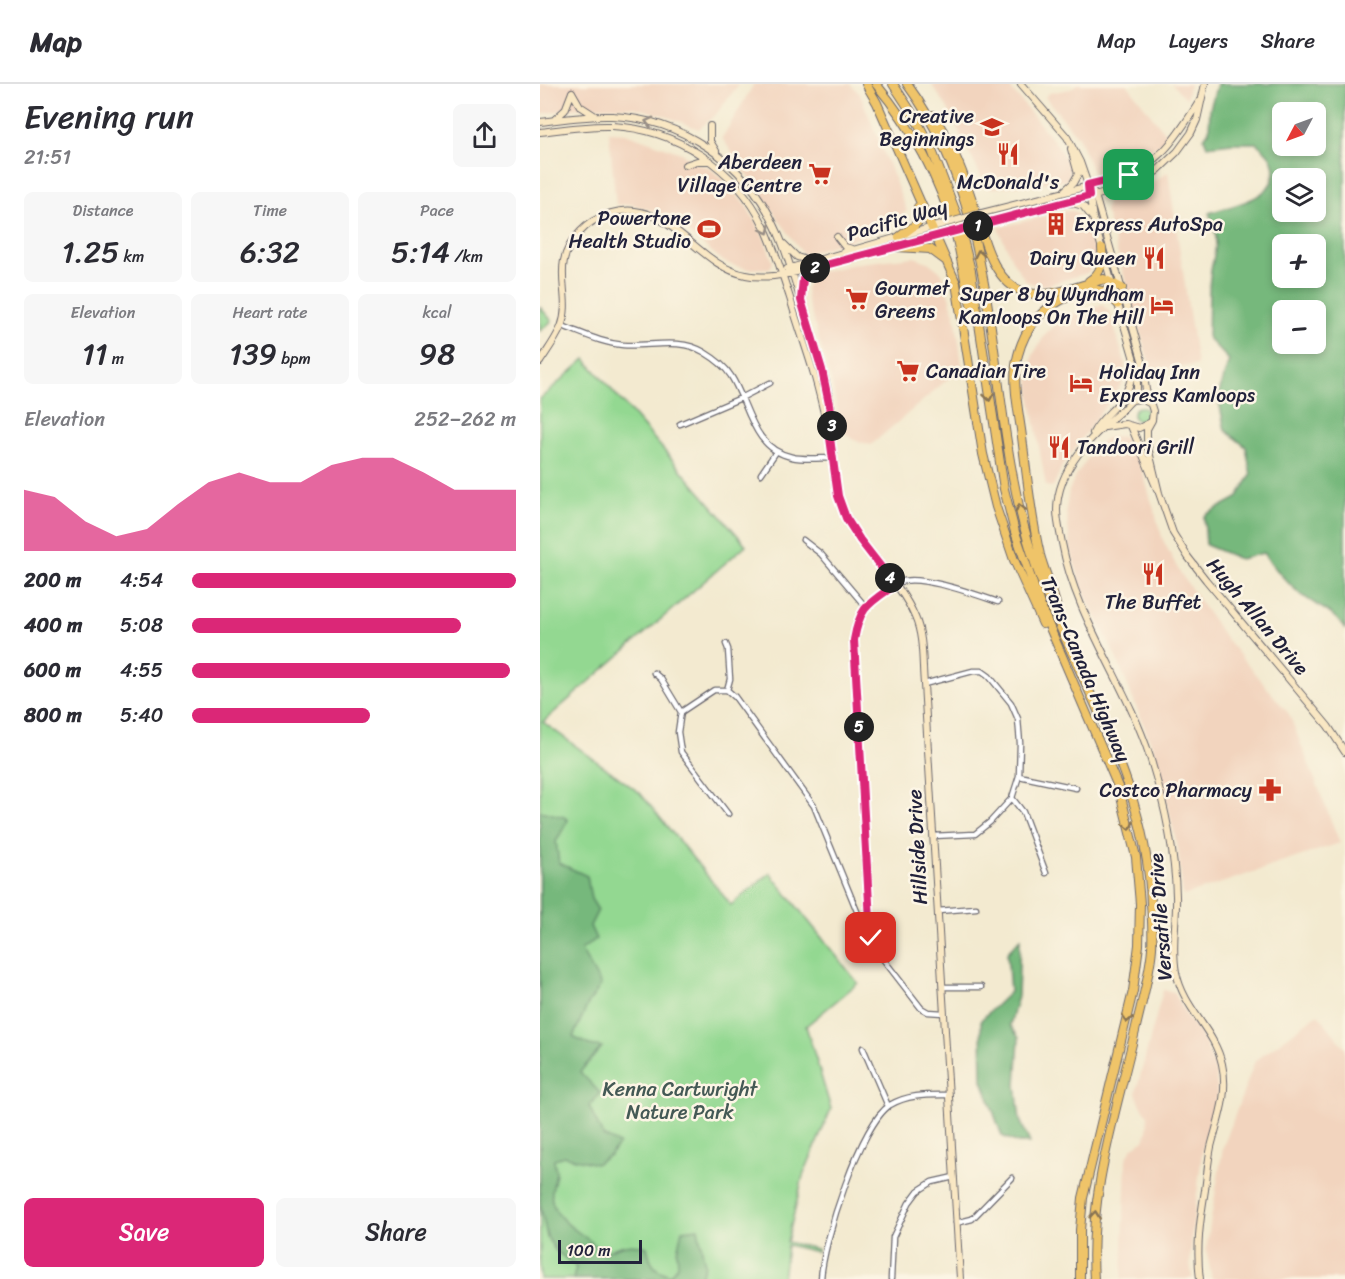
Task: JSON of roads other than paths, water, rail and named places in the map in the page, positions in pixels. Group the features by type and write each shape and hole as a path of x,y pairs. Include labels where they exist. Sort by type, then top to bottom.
{"highway":[{"path":"866,84 877,103 956,283 983,454 996,507 1025,587 1038,616 1061,655"},
{"path":"876,84 907,126 935,179 956,237 969,296 979,327"},
{"name":"Trans-Canada Highway","path":"893,84 927,139 953,201 966,246 1006,500 1032,585 1119,789 1136,857 1140,904 1139,945 1133,991 1083,1198 1080,1230 1080,1279"},
{"name":"Trans-Canada Highway","path":"907,84 936,131 969,211 989,313 1016,492 1031,551 1129,785 1140,820 1147,854 1152,948 1144,994 1102,1168 1094,1232 1094,1277"},
{"path":"913,92 934,117 950,146 970,194 989,252 1002,276 1016,289 1035,294 1051,293 1104,279 1122,288"},
{"path":"899,237 914,226 920,218 909,178"},
{"path":"897,247 930,249 941,255 949,265"},
{"path":"1083,284 1100,272 1102,248"},
{"path":"1060,623 1035,532 1017,399 1015,375 1017,357 1024,337 1033,322 1053,304 1094,288 1105,291 1118,304"}],"main road":[{"path":"1021,84 1067,137 1080,162 1122,288 1142,360 1149,403 1153,411 1150,423 1139,428 1119,424 1100,429"},
{"name":"Pacific Way","path":"782,273 936,237 1120,189 1144,179 1166,165 1182,147 1197,120 1205,84"},
{"path":"551,121 565,110 572,92 580,106 596,116"},
{"name":"Pacific Way","path":"813,265 831,256 931,227 1117,179 1139,171 1160,156 1174,140 1201,99"},
{"name":"Hillside Drive","path":"540,122 596,116 631,118 661,125 698,141 720,156 741,176 759,197 772,218 782,242 826,387 832,427 830,438"},
{"name":"Hillside Drive","path":"540,132 597,126 629,128 670,139 710,161 734,183 757,213 782,273 813,372 830,438 838,496 846,518 916,618 920,634 924,684 960,1279"},
{"path":"710,126 710,141 720,156"},
{"path":"1062,192 1073,183 1078,174 1067,137"},
{"path":"1174,140 1182,147"},
{"path":"685,165 697,161 710,161"},
{"path":"1092,196 1093,218 1135,361 1137,389 1132,400 1125,407 1124,415 1131,425"},
{"path":"1065,202 1083,206 1093,218"},
{"path":"540,362 562,326 564,310 562,272 567,251 573,240 587,225 613,212 640,211 664,220 729,270 747,276 782,273"},
{"path":"831,256 839,248 837,237 845,247 855,250"},
{"path":"782,242 797,257 813,265 803,279 801,300"},
{"path":"1090,439 1096,426 1123,398 1129,387 1135,361"},
{"path":"1132,400 1141,399 1149,403"},
{"name":"Versatile Drive","path":"1125,407 1090,439 1068,471 1060,489 1058,519 1064,553 1075,591 1134,717 1149,756 1170,835 1175,868 1174,951 1178,982 1188,1005 1211,1038 1219,1055 1223,1072 1223,1107 1211,1149 1198,1235 1200,1279"},
{"name":"Hugh Allan Drive","path":"1150,423 1147,429 1147,443 1159,492"},
{"name":"Hugh Allan Drive","path":"1131,425 1159,492 1173,533 1188,557 1329,726 1345,752"}],"street":[{"path":"562,326 606,343 682,344 703,351 719,362 731,375 755,430 776,452 792,457 833,458"},
{"path":"680,424 770,383"},
{"path":"761,474 776,452"},
{"path":"803,540 821,554 865,606"},
{"path":"871,938 854,640 857,621 865,606 901,581 927,582 953,587 998,602"},
{"path":"726,644 730,679 727,690"},
{"path":"924,684 973,671 982,671 989,676 1011,703 1018,719 1020,743 1019,776 1012,798 990,822 975,834 933,836"},
{"path":"654,673 661,679 681,712 678,732 681,752 728,814"},
{"path":"681,712 714,690 727,690 735,697 814,806 861,921 880,955 921,1008 928,1012 943,1013"},
{"path":"1019,776 1076,788"},
{"path":"1012,798 1023,812 1046,873"},
{"path":"938,911 976,908"},
{"path":"942,987 981,987"},
{"path":"863,1048 888,1106"},
{"path":"821,1279 826,1246 838,1206 872,1125 888,1106 903,1098 948,1095"},
{"path":"891,1279 893,1237 909,1203 918,1191 932,1182 954,1177"},
{"path":"956,1223 972,1219 1012,1178"}],"place":[{"name":"Creative Beginnings","path":"992,127"},
{"name":"McDonald's","path":"1008,154"},
{"name":"Aberdeen Village Centre","path":"820,174"},
{"name":"Express AutoSpa","path":"1056,224"},
{"name":"Powertone Health Studio","path":"709,229"},
{"name":"Dairy Queen","path":"1154,258"},
{"name":"Gourmet Greens","path":"857,299"},
{"name":"Super 8 by Wyndham Kamloops On The Hill","path":"1162,305"},
{"name":"Canadian Tire","path":"908,371"},
{"name":"Holiday Inn Express Kamloops","path":"1081,383"},
{"name":"Tandoori Grill","path":"1059,447"},
{"name":"The Buffet","path":"1153,574"},
{"name":"Costco Pharmacy","path":"1270,790"}],"park label":[{"name":"Kenna Cartwright Nature Park","path":"680,1100"}]}
